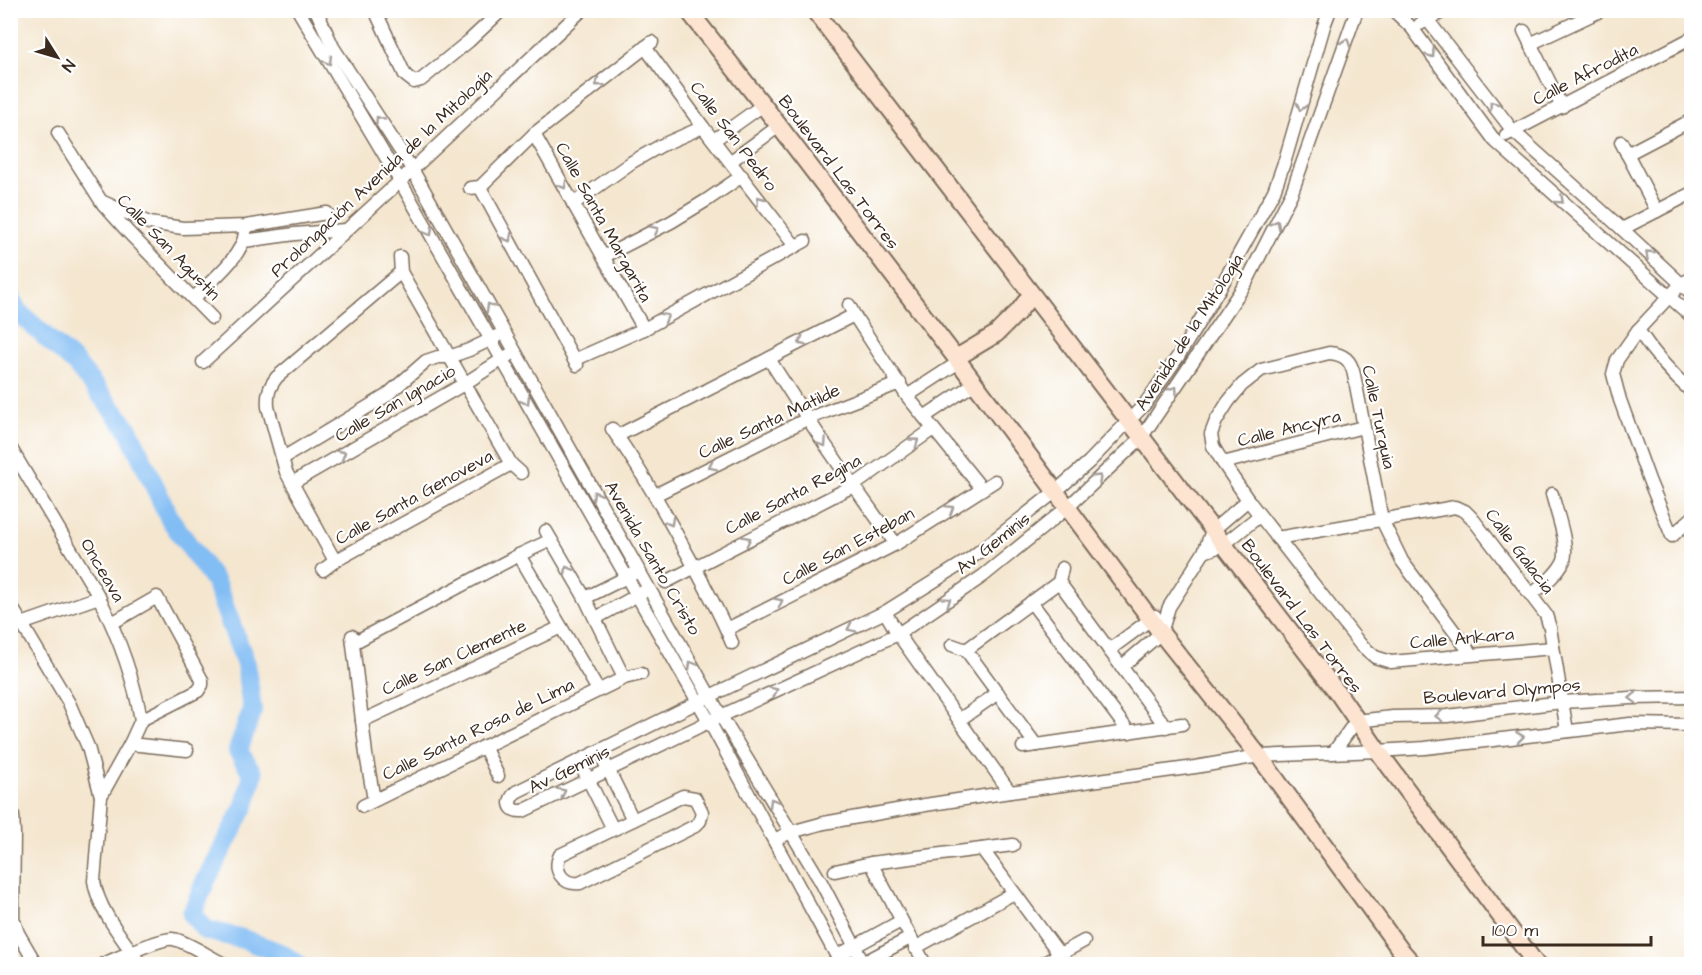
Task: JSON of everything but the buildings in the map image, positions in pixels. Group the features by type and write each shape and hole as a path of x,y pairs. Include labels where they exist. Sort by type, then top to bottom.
{"main road":[{"name":"Boulevard Las Torres","path":"688,10 958,360 1150,619 1259,756 1413,964"},
{"name":"Boulevard Las Torres","path":"814,10 1333,687 1536,964"},
{"path":"958,360 996,334 1018,312 1031,294"}],"street":[{"name":"Avenida Santo Cristo","path":"298,10 400,181 698,701 839,960"},
{"name":"Avenida Santo Cristo","path":"315,10 333,47 412,169 721,716 821,882 863,964"},
{"path":"375,10 405,75 414,82 422,80 502,10"},
{"name":"Prolongación Avenida de la Mitología","path":"203,362 582,10"},
{"name":"Avenida de la Mitología","path":"1128,422 1145,404 1179,355 1224,281 1274,191 1286,160 1330,10"},
{"name":"Avenida de la Mitología","path":"1141,438 1246,284 1287,202 1308,153 1357,10"},
{"path":"1393,10 1412,28 1495,141 1692,318"},
{"path":"1412,28 1424,15 1446,10"},
{"path":"1530,44 1602,10"},
{"path":"1424,15 1513,131 1622,229 1686,281 1692,294"},
{"path":"1524,31 1562,107"},
{"name":"Calle Afrodita","path":"1495,141 1692,38"},
{"name":"Calle San Pedro","path":"648,44 703,127 800,244 644,329 576,363 475,187 534,134 648,44"},
{"path":"714,140 763,105"},
{"path":"1627,154 1692,120"},
{"path":"731,161 779,126"},
{"path":"573,204 632,162 662,145 703,127"},
{"name":"Calle San Agustín","path":"58,133 101,201 212,318"},
{"name":"Calle Santa Margarita","path":"534,134 644,329"},
{"path":"1621,142 1657,211"},
{"path":"603,257 671,222 742,176"},
{"path":"1622,229 1692,193"},
{"name":"Calle San Agustín","path":"101,201 149,223 183,228 246,226 327,213"},
{"path":"194,298 233,258 244,241 246,226"},
{"path":"244,241 345,230"},
{"name":"Calle Santa Genoveva","path":"400,257 401,272 511,464 521,473"},
{"name":"Calle Santa Genoveva","path":"335,561 286,472 267,396 270,386 277,377 401,272"},
{"path":"1686,281 1638,330 1617,360 1614,374 1615,385 1649,480 1672,536 1692,518"},
{"path":"465,295 478,286"},
{"path":"732,643 695,567 655,495 615,433 769,359 852,310 908,396 982,489"},
{"path":"1638,330 1652,352 1670,373 1692,392"},
{"name":"Calle San Ignacio","path":"283,458 386,396 426,361 438,357 449,357 469,350 504,333"},
{"name":"Calle San Ignacio","path":"292,483 464,384 514,351"},
{"name":"Calle Turquia","path":"1375,657 1360,644 1260,516 1213,446 1211,434 1228,402 1242,385 1261,370 1329,353 1339,354 1348,359 1352,366 1382,520 1402,561 1471,654"},
{"path":"769,359 807,420 896,544"},
{"path":"908,396 958,360"},
{"name":"Calle Santa Matilde","path":"655,495 807,420 900,383"},
{"path":"924,417 975,383"},
{"name":"Av Geminis","path":"1128,422 1089,462 1056,491 971,558 885,612 698,701 516,792 511,797 510,806 517,812 523,811 709,721 898,634 983,576 1068,507 1141,438"},
{"name":"Calle Ancyra","path":"1223,463 1363,427"},
{"name":"Calle Santa Regina","path":"666,582 853,486 933,429"},
{"name":"Onceava","path":"10,447 112,623 138,701 141,720"},
{"name":"Calle Santa Genoveva","path":"323,570 335,561 511,464"},
{"name":"Calle San Esteban","path":"727,629 896,544 995,481"},
{"path":"1531,596 1557,572 1564,560 1563,537 1552,494"},
{"path":"1121,667 1161,633 1169,608 1204,552 1212,531 1248,500"},
{"name":"Calle Galacia","path":"1277,538 1455,507 1465,511 1546,615 1568,731"},
{"path":"1204,552 1223,545 1260,516"},
{"name":"Calle Santa Rosa de Lima","path":"624,678 596,618 549,536 519,555 352,639 362,721 368,803 598,690 624,678 641,675"},
{"name":"Calle Santa Rosa de Lima","path":"519,555 598,690"},
{"path":"966,650 1059,582 1062,568"},
{"path":"585,598 639,571"},
{"path":"1059,582 1166,727"},
{"path":"596,618 649,589"},
{"path":"16,626 99,597"},
{"path":"101,796 141,720 198,691 202,685 202,680 157,597 112,623"},
{"path":"1031,602 1129,732"},
{"path":"10,604 16,626 69,702 88,747 101,796 94,867 95,891 100,904 140,964"},
{"path":"1109,650 1150,619 1169,608"},
{"path":"885,612 898,634 1010,792"},
{"name":"Calle San Clemente","path":"362,721 561,627"},
{"path":"952,645 966,650 998,693 1030,746 1182,724"},
{"name":"Calle Ankara","path":"1375,657 1391,662 1553,648"},
{"path":"959,720 998,693"},
{"name":"Boulevard Olympos","path":"1356,721 1394,717 1447,716 1562,702 1692,697"},
{"path":"1333,753 1356,721"},
{"path":"774,840 790,832 858,817 1010,792 1259,756 1425,747 1630,724 1692,725"},
{"path":"130,744 187,750"},
{"path":"484,746 498,776"},
{"path":"599,751 633,820"},
{"path":"579,761 613,830"},
{"path":"683,796 695,798 702,812 700,821 695,826 580,883 562,879 557,869 560,855 613,830 683,796"},
{"path":"10,809 13,816 14,833 13,918 18,933 36,964"},
{"path":"834,871 871,863 1013,845"},
{"path":"982,849 1060,954"},
{"path":"871,863 925,964"},
{"path":"863,964 913,943 1014,893"},
{"path":"839,960 854,946 900,921"},
{"path":"103,964 170,938 224,964"},
{"path":"1042,964 1084,940"}],"waterway":[{"path":"10,298 18,312 76,364 128,429 170,519 215,582 246,664 252,710 238,751 253,774 245,805 205,882 192,914 205,930 243,939 280,953 297,964"}]}
